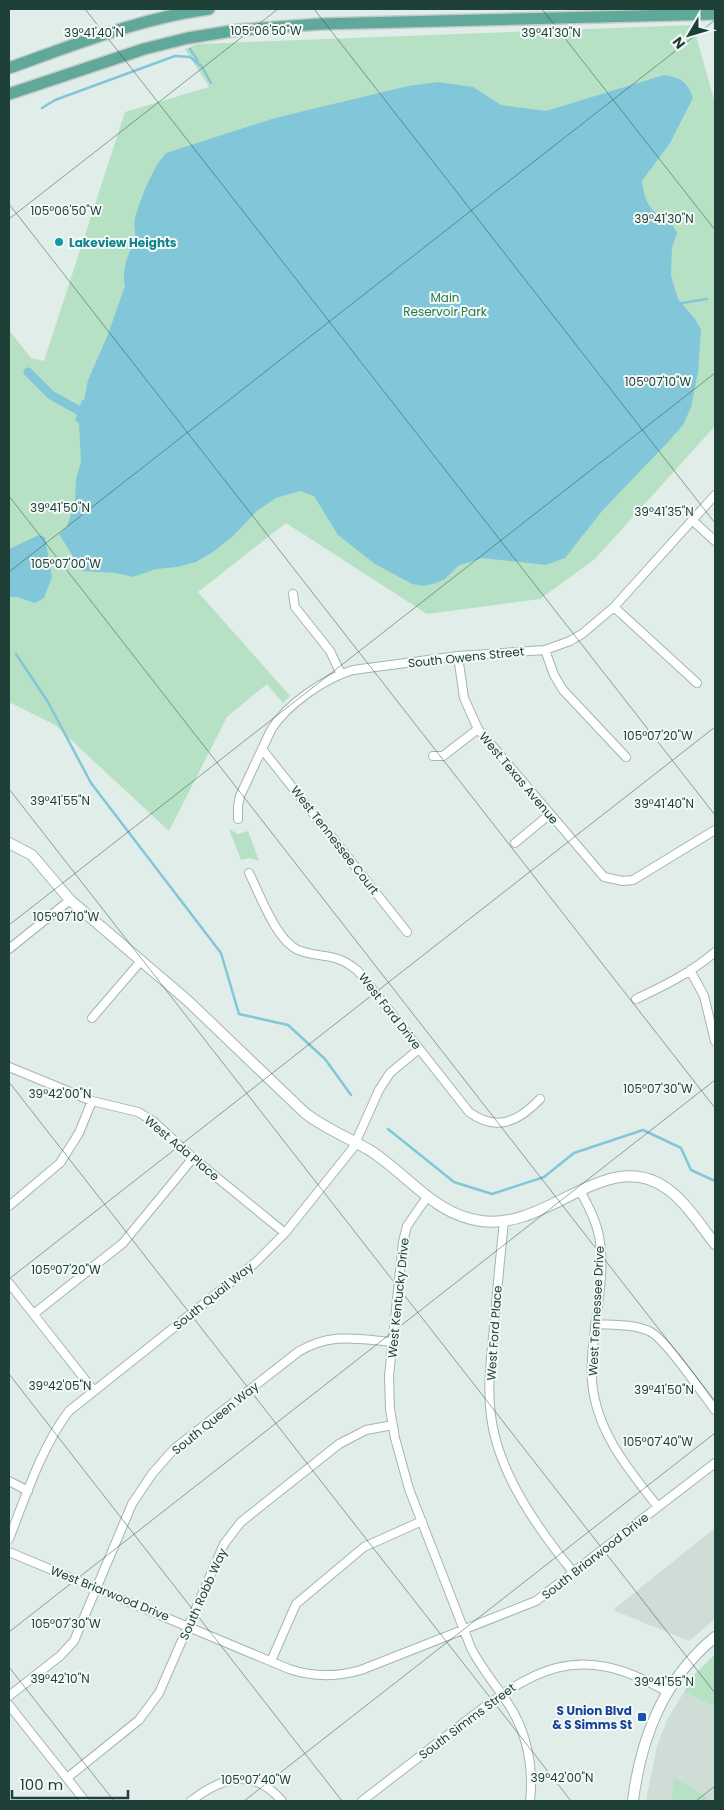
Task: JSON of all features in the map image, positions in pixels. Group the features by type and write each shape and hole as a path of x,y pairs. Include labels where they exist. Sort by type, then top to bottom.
{"main road":[{"path":"9,68 127,28 209,9"},
{"path":"9,94 144,49 188,38 238,30 320,24 715,14"}],"street":[{"name":"South Owens Street","path":"238,819 240,796 277,720 311,691 340,674 458,656 545,650 582,634 614,607 715,495"},
{"path":"692,520 715,542"},
{"path":"293,594 296,607 330,651 340,674"},
{"path":"614,607 697,683"},
{"path":"545,650 554,675 563,690 626,757"},
{"name":"West Texas Avenue","path":"458,656 464,698 478,729 604,877 614,880 633,880 715,830"},
{"path":"433,756 443,756 478,729"},
{"name":"West Tennessee Court","path":"262,749 407,932"},
{"path":"515,843 550,814"},
{"path":"9,843 26,850 38,860 70,900 187,1000 306,1113 321,1125 376,1155 427,1197 460,1216 479,1221 504,1222 537,1213 600,1181 616,1176 633,1176 648,1179 664,1186 675,1195 715,1244"},
{"name":"West Ford Drive","path":"249,873 286,941 302,952 333,956 350,964 464,1106 477,1118 500,1123 509,1122 528,1112 540,1100"},
{"path":"9,948 70,900"},
{"path":"636,999 690,970 715,952"},
{"path":"92,1018 141,961"},
{"path":"690,970 704,996 715,1041"},
{"name":"South Quail Way","path":"9,1539 58,1425 69,1411 255,1263 285,1233 355,1143 379,1090 390,1073 419,1049"},
{"name":"West Ada Place","path":"9,1067 92,1101 138,1112 166,1132 193,1158 285,1233"},
{"path":"9,1206 60,1163 79,1133 92,1101"},
{"path":"34,1313 124,1243 193,1158"},
{"name":"West Tennessee Drive","path":"580,1191 592,1212 601,1246 592,1382 605,1429 624,1464 658,1507"},
{"name":"West Kentucky Drive","path":"427,1197 404,1234 390,1376 393,1425 403,1470 464,1630 479,1664 515,1715 525,1741 532,1776 530,1801"},
{"name":"West Ford Place","path":"504,1222 490,1367 491,1416 500,1450 526,1508 543,1535 573,1572"},
{"path":"9,1283 94,1391"},
{"path":"595,1324 640,1328 651,1332 662,1342 715,1410"},
{"name":"South Queen Way","path":"9,1696 69,1648 74,1641 132,1504 152,1474 174,1449 312,1343 334,1337 393,1342"},
{"name":"South Robb Way","path":"68,1778 139,1720 151,1706 165,1683 224,1544 241,1522 339,1444 366,1430 393,1425"},
{"name":"South Briarwood Drive","path":"464,1630 529,1605 715,1463"},
{"path":"9,1481 28,1491"},
{"path":"271,1661 296,1604 364,1547 422,1521"},
{"name":"West Briarwood Drive","path":"9,1552 271,1661 309,1674 344,1674 361,1670 464,1630"},
{"path":"633,1801 645,1740 666,1692 688,1663 715,1636"},
{"name":"South Simms Street","path":"362,1801 501,1694 534,1674 558,1668 583,1665 605,1667 629,1673 666,1692"},
{"path":"9,1704 85,1801"},
{"path":"191,1801 216,1784 238,1779 260,1784 282,1801"}],"shaded area":[{"path":"715,1528 715,1619 689,1641 613,1610"},
{"path":"684,1692 715,1707 715,1801 646,1801 657,1746 668,1718"}],"green space":[{"name":"Main Reservoir Park","path":"693,25 715,103 715,426 595,559 540,599 427,614 286,523 198,592 290,696 283,703 267,684 227,717 169,831 55,725 9,702 9,330 31,358 44,361 125,112 209,87 185,49 198,44"},
{"path":"229,829 238,834 248,831 259,861 249,858 241,860"},
{"path":"715,1654 715,1707 684,1692 693,1676"},
{"path":"674,1778 707,1797 706,1801 671,1801"}],"water":[{"name":"Main Reservoir Park","path":"664,75 683,81 689,88 693,98 670,143 642,181 647,202 651,208 654,212 667,219 677,233 672,248 671,276 678,299 695,319 701,330 698,373 691,407 683,425 602,511 565,558 546,565 482,558 458,566 445,579 436,583 424,586 412,584 375,564 338,535 314,496 300,491 276,498 258,510 233,536 213,552 196,562 177,567 156,569 133,577 116,573 82,571 59,534 67,527 75,500 76,479 81,462 79,423 75,420 82,400 84,400 88,380 107,337 125,286 125,269 127,257 135,238 137,210 152,175 166,153 275,118 408,86 438,82 473,87 501,105 546,111"},
{"path":"39,535 45,537 52,577 44,598 35,603 17,597 9,597 9,549"}],"waterway":[{"path":"190,49 198,61"},
{"path":"42,108 55,100 175,56 190,57 201,66"},
{"path":"201,65 211,83"},
{"path":"682,303 707,299"},
{"path":"28,372 51,395 78,410"},
{"path":"16,654 48,702 91,783 221,953 239,1014 288,1025 325,1059 351,1095"},
{"path":"388,1129 454,1182 492,1194 544,1177 574,1153 643,1130 681,1148 691,1170 715,1181"}],"place":[{"name":"Lakeview Heights","path":"59,242"},
{"name":"S Union Blvd & S Simms St","path":"642,1717"}]}
